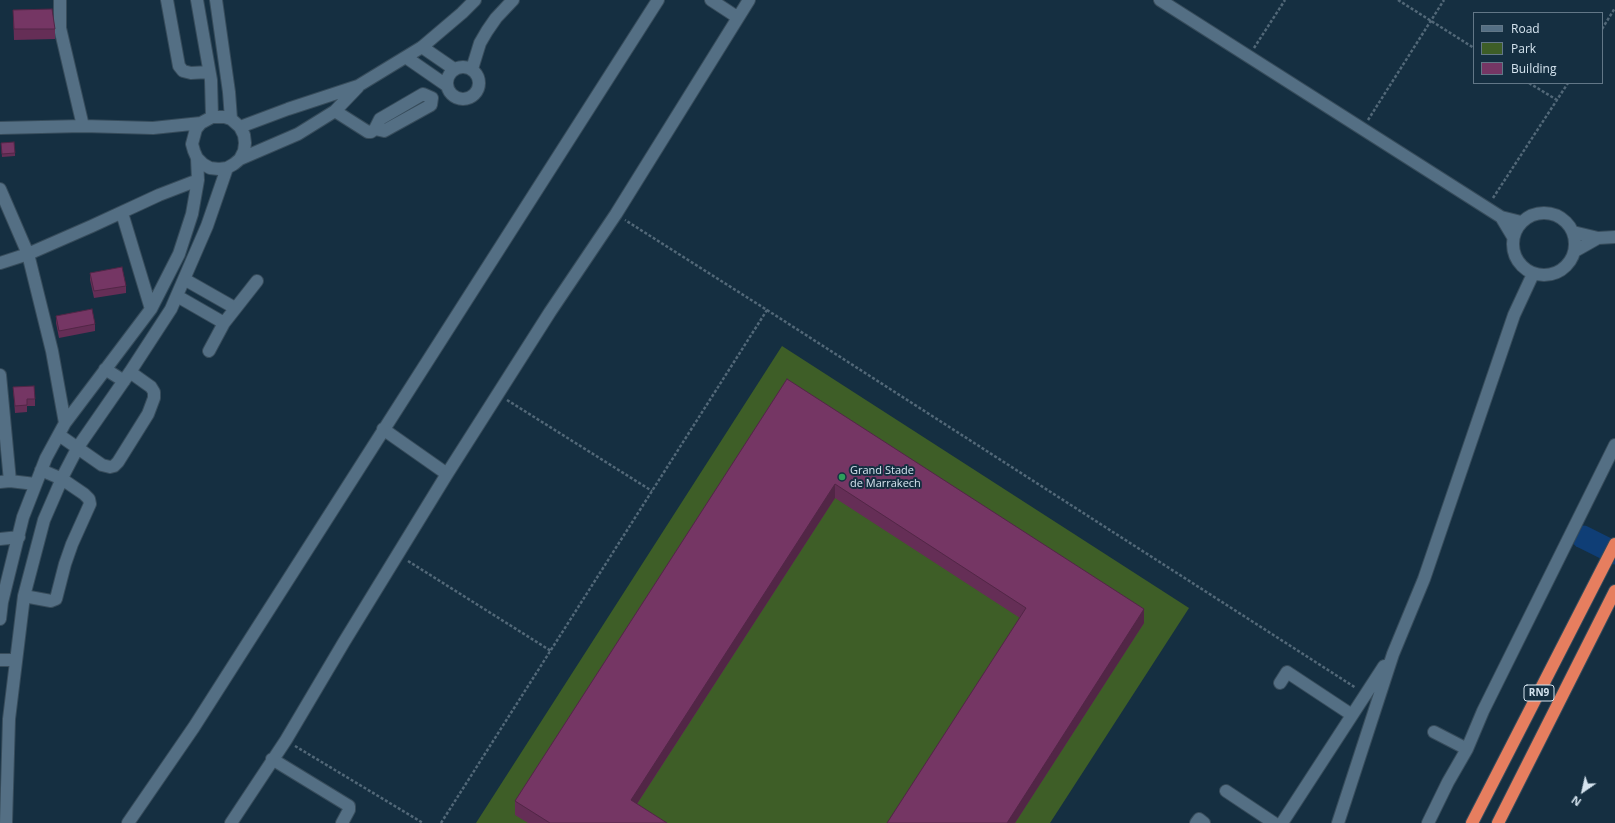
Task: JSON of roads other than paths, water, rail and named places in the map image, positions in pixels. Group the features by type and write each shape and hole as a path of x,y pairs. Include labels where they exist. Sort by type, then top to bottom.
{"highway":[{"name":"RN9","path":"1472,823 1615,544"},
{"name":"RN9","path":"1498,823 1615,591"}],"street":[{"path":"60,0 60,28 83,126"},
{"path":"167,0 179,66 183,71 191,73 209,72"},
{"path":"197,0 209,72 212,117"},
{"path":"216,0 235,123"},
{"path":"235,123 288,109 358,86 407,58 422,47 475,0"},
{"path":"472,69 480,43 487,31 496,18 513,0"},
{"path":"128,823 194,726 658,0"},
{"path":"711,0 737,17"},
{"path":"231,823 286,740 397,554 447,474 550,312 616,214 737,17 749,0"},
{"path":"1160,0 1362,128 1486,209 1501,217 1521,222"},
{"path":"422,47 454,69"},
{"path":"407,58 447,88 454,97 463,100 472,97 475,94 478,90 479,80 472,69 463,67 454,69 448,76 447,88"},
{"path":"197,158 210,168 227,168 240,159 298,134 335,111 358,86"},
{"path":"335,111 368,132 371,132 375,129 380,119 423,94 432,98 447,88"},
{"path":"0,619 1,602 23,517 41,470 66,423 105,368 151,309 179,254 192,214 198,180 197,158 192,144 196,129 201,123 212,117 225,117 235,123 244,134 244,151 240,159"},
{"path":"0,128 83,126 153,128 201,123"},
{"path":"6,823 9,719 24,596 44,520 78,447 172,309 207,226 227,168"},
{"path":"0,263 28,254 122,213 159,195 198,180"},
{"path":"0,190 28,254 52,351 66,423"},
{"path":"122,213 151,309"},
{"path":"1539,213 1559,217 1567,223 1573,232 1575,251 1569,264 1562,271 1553,275 1543,276 1533,274 1525,270 1516,259 1512,246 1513,237 1521,222 1530,216 1539,213"},
{"path":"1501,217 1513,237"},
{"path":"1573,232 1598,238 1615,237"},
{"path":"1575,251 1598,238"},
{"path":"1338,823 1393,654 1424,579 1514,316 1533,274"},
{"path":"167,278 181,287 224,323"},
{"path":"209,351 224,323 257,281"},
{"path":"181,287 235,308"},
{"path":"59,435 102,465 110,467 118,462 148,414 154,398 154,392 151,387 105,368"},
{"path":"0,375 5,482 35,484"},
{"path":"383,429 447,474"},
{"path":"1428,823 1448,782 1467,749 1483,711 1615,445"},
{"path":"24,596 51,601 56,599 64,564 90,504 89,499 84,494 62,479 41,470"},
{"path":"0,539 19,537"},
{"path":"1282,823 1393,654"},
{"path":"0,660 16,660"},
{"path":"1280,682 1287,672 1352,715"},
{"path":"1434,732 1467,749"},
{"path":"272,759 349,806 350,810 342,823"},
{"path":"1226,791 1274,823"},
{"path":"1196,823 1198,819 1204,823"}],"waterway":[{"path":"1583,537 1615,553"}],"place":[{"name":"Grand Stade de Marrakech","path":"842,477"}]}
